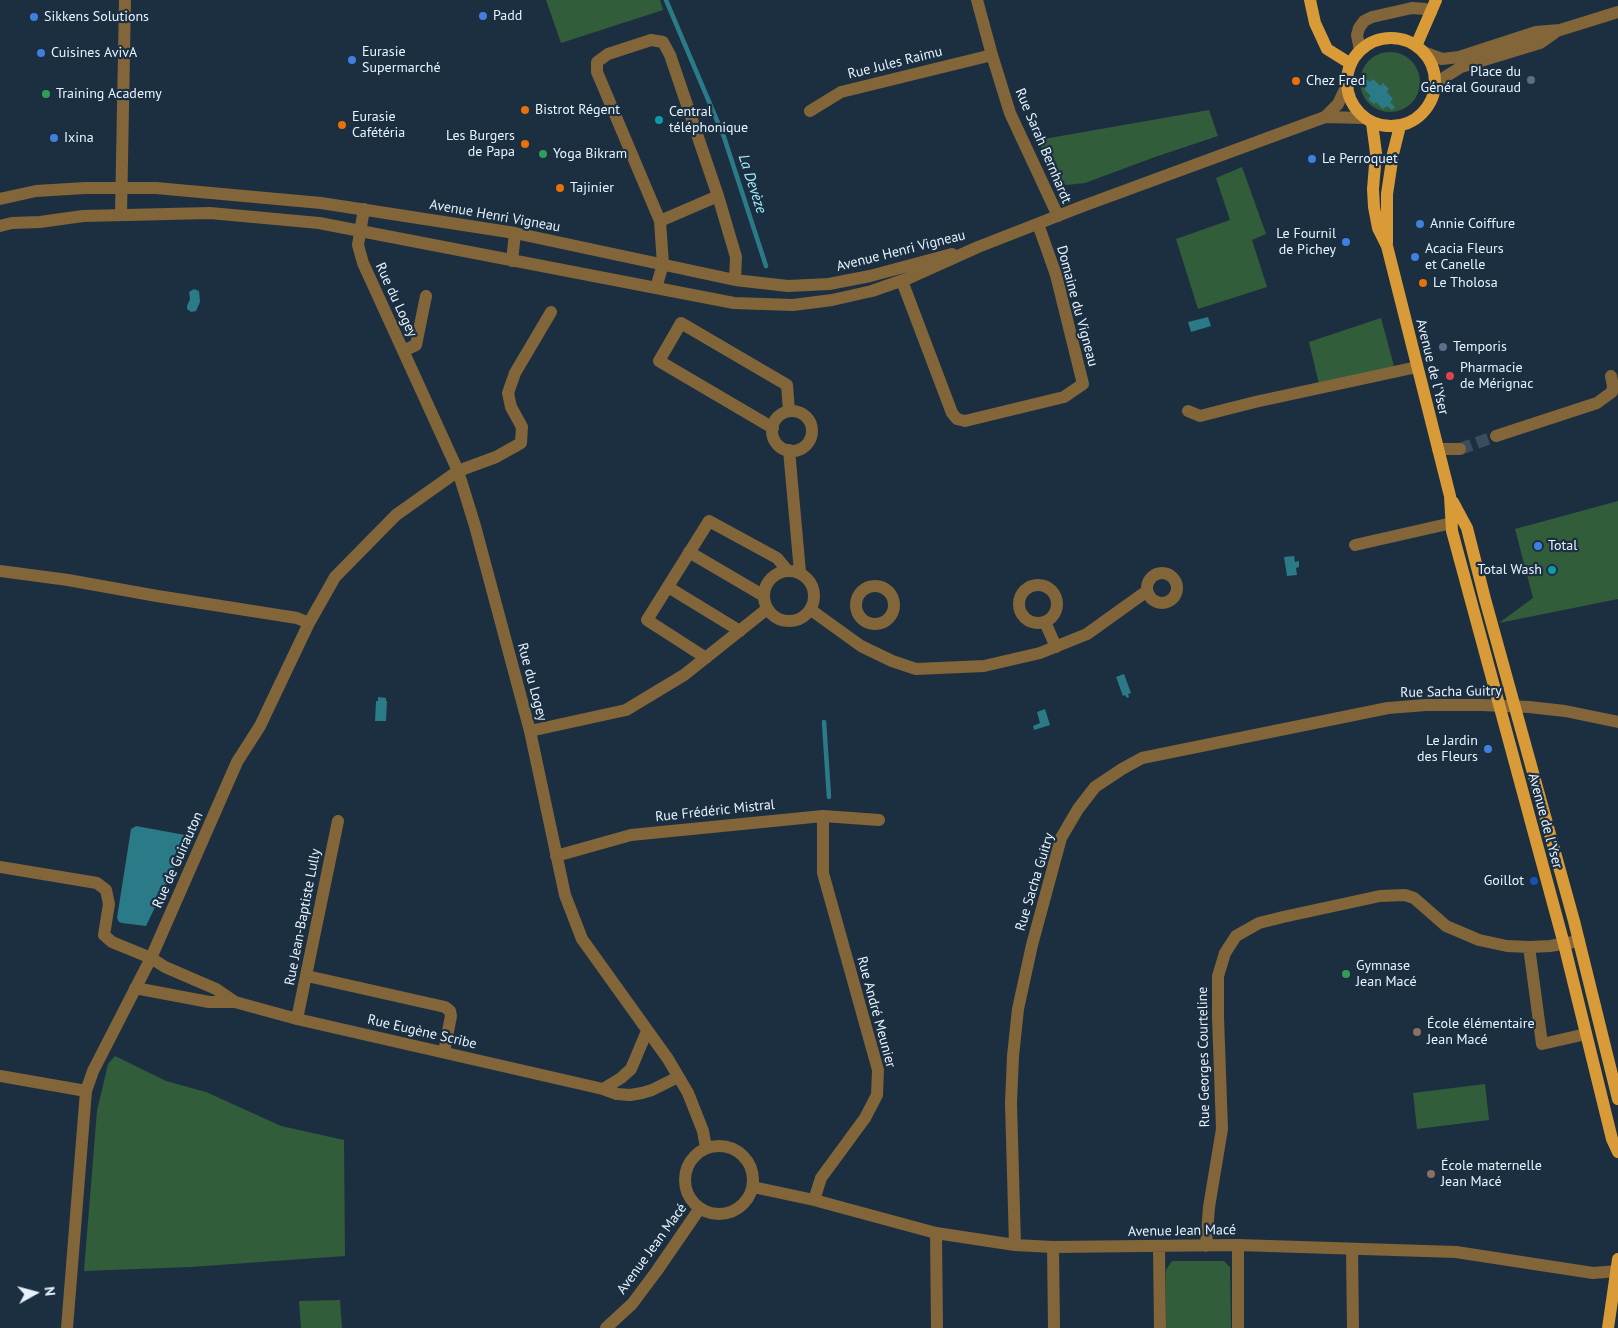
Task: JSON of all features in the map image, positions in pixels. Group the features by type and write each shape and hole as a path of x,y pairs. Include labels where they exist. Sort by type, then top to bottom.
{"main road":[{"path":"1310,0 1315,23 1327,49 1351,64"},
{"path":"1420,49 1434,6"},
{"path":"1388,38 1405,40 1420,49 1433,67 1435,87 1432,100 1424,112 1412,121 1400,126 1386,127 1368,120 1352,103 1347,85 1347,74 1360,50 1370,43 1388,38"},
{"name":"Avenue de l'Yser","path":"1368,120 1376,153 1373,189 1378,228 1387,246 1450,496 1452,524 1484,651 1564,944 1612,1139 1618,1152"},
{"name":"Avenue de l'Yser","path":"1387,246 1387,194 1393,154 1400,126"},
{"name":"Avenue de l'Yser","path":"1450,496 1467,528 1484,599 1579,941 1618,1099"},
{"path":"1608,1328 1617,1267"}],"street":[{"path":"121,215 120,188 125,0"},
{"name":"Rue Sarah Bernhardt","path":"977,0 1010,113 1058,216"},
{"path":"1360,50 1357,36 1359,28 1364,21 1372,17 1412,8 1424,9 1434,6"},
{"path":"1435,87 1445,77 1460,67 1525,42 1536,32 1560,30 1618,12"},
{"path":"656,288 663,264 660,221 597,72 597,62 608,54 651,40 663,42 670,55 718,196 736,257 735,280"},
{"path":"1420,49 1442,59 1525,42"},
{"name":"Rue Jules Raimu","path":"810,111 841,92 992,55"},
{"name":"Avenue Henri Vigneau","path":"1325,117 1338,104 1347,85"},
{"name":"Avenue Henri Vigneau","path":"0,214 6,225 83,216 210,213 319,223 734,303 793,305 832,300 872,291 906,275 922,261 978,247 1325,117 1368,120"},
{"name":"Avenue Henri Vigneau","path":"0,199 36,191 120,188 156,188 212,192 321,203 515,233 735,280 788,286 829,284 870,276 906,275"},
{"path":"660,221 718,196"},
{"name":"Rue du Logey","path":"364,209 358,245 363,263 458,471 475,526 530,731 565,895 582,938 668,1059 688,1093 703,1130 706,1148"},
{"name":"Domaine du Vigneau","path":"906,275 952,413 956,419 965,421 1064,397 1083,384 1056,275 1038,224"},
{"path":"512,260 515,233"},
{"path":"403,351 416,345 426,296"},
{"name":"Rue de Guirauton","path":"67,1328 86,1091 93,1071 151,958 238,762 260,726 309,624 335,577 396,515 458,471 496,457 521,443 522,427 511,407 508,393 515,372 551,312"},
{"path":"772,428 659,361 681,323 787,385 789,411"},
{"path":"1188,411 1200,416 1255,402 1417,367"},
{"path":"1496,436 1597,403 1612,392 1611,376"},
{"path":"789,411 802,413 808,418 812,430 811,438 803,448 789,450 783,448 774,440 772,428 778,416 789,411"},
{"path":"1438,449 1460,449"},
{"path":"789,450 794,571"},
{"path":"706,658 647,620 709,521 777,558 807,578 815,593 811,610 805,616 789,622 780,620 773,615 766,603 765,589 773,576 794,571"},
{"path":"1355,545 1452,524"},
{"path":"689,552 766,603"},
{"path":"0,571 68,580 296,618 309,624"},
{"path":"668,587 740,630"},
{"path":"811,610 862,646 892,661 916,669 984,666 1040,654 1086,634 1147,591"},
{"path":"1472,602 1484,599"},
{"path":"530,731 626,710 684,675 740,630 766,603"},
{"path":"848,637 861,618"},
{"path":"1045,622 1056,647"},
{"path":"1484,651 1498,648"},
{"name":"Rue Sacha Guitry","path":"1015,1245 1011,1103 1018,1009 1032,945 1061,838 1078,809 1095,787 1142,758 1388,708 1426,705 1499,706 1565,711 1618,722"},
{"path":"1518,778 1533,774"},
{"name":"Rue Frédéric Mistral","path":"556,856 631,835 823,816 880,820"},
{"name":"Rue André Meunier","path":"814,1200 821,1178 865,1118 876,1095 878,1070 823,873 823,816"},
{"name":"Rue Jean-Baptiste Lully","path":"297,1019 338,822"},
{"path":"1532,830 1547,826"},
{"name":"Rue Eugène Scribe","path":"0,867 97,883 106,890 109,904 104,936 112,942 216,989 236,1002"},
{"name":"Rue Georges Courteline","path":"1206,1246 1209,1207 1222,1129 1218,976 1225,953 1236,936 1259,923 1283,917 1380,896 1405,895 1414,898 1446,926 1464,935 1489,942 1529,947 1579,941"},
{"path":"1529,947 1542,1044 1586,1034"},
{"path":"307,976 445,1007 450,1011 451,1016 444,1052"},
{"name":"Rue Eugène Scribe","path":"135,988 209,1002 236,1002 297,1019 603,1089 617,1094 630,1095 642,1093 678,1077"},
{"path":"603,1089 621,1078 631,1069 647,1031"},
{"path":"0,1076 86,1091"},
{"path":"726,1147 744,1157 750,1166 753,1176 752,1187 742,1206 732,1212 710,1213 700,1208 692,1200 687,1192 686,1176 691,1162 706,1148 726,1147"},
{"name":"Avenue Jean Macé","path":"752,1187 814,1200 936,1234 1015,1245 1053,1247 1238,1245 1456,1252 1593,1273 1617,1267"},
{"name":"Avenue Jean Macé","path":"606,1328 632,1304 700,1208"},
{"path":"936,1234 937,1328"},
{"path":"1238,1245 1238,1328"},
{"path":"1053,1247 1054,1328"},
{"path":"1159,1247 1160,1328"},
{"path":"1352,1249 1353,1328"}],"shaded area":[{"path":"546,0 660,0 663,10 561,43"},
{"path":"1384,52 1396,52 1412,60 1418,70 1420,82 1418,94 1412,104 1396,112 1384,112 1368,104 1360,88 1360,76 1368,60"},
{"path":"1365,78 1370,82 1373,79 1380,86 1383,83 1389,89 1387,92 1393,99 1390,102 1395,107 1392,110 1387,106 1383,109 1376,102 1374,104 1368,99 1371,96 1364,89 1367,86 1362,81"},
{"path":"1209,110 1218,136 1085,183 1066,185 1053,177 1038,140"},
{"path":"1242,167 1266,234 1252,240 1267,287 1198,309 1176,239 1230,220 1216,178"},
{"path":"194,289 199,291 200,302 196,311 191,312 187,309 187,306 190,299 189,292"},
{"path":"1208,317 1211,326 1191,332 1188,322"},
{"path":"1381,318 1395,370 1319,384 1309,342"},
{"path":"1618,501 1618,599 1499,623 1533,598 1515,529"},
{"path":"1294,556 1295,562 1299,561 1299,567 1296,568 1297,575 1287,576 1284,557"},
{"path":"1124,674 1131,693 1128,694 1129,697 1127,698 1125,695 1123,696 1116,677"},
{"path":"378,697 386,698 387,701 386,721 375,721"},
{"path":"1045,709 1050,725 1034,730 1033,726 1040,723 1037,712"},
{"path":"136,826 185,835 187,837 187,841 146,926 122,923 117,918 131,829"},
{"path":"115,1056 166,1081 206,1092 281,1126 344,1140 345,1256 190,1267 84,1271 97,1111 108,1064"},
{"path":"1485,1084 1489,1120 1417,1129 1413,1093"},
{"path":"1172,1261 1224,1261 1230,1267 1231,1328 1166,1328 1166,1270"},
{"path":"340,1300 342,1328 301,1328 299,1301"}],"waterway":[{"name":"La Devèze","path":"666,0 724,137 766,266"},
{"name":"La Devèze","path":"824,722 829,797"}],"tunnel":[{"path":"1460,449 1496,436"}],"place":[{"name":"Padd","path":"483,16"},
{"name":"Sikkens Solutions","path":"34,17"},
{"name":"Cuisines AvivA","path":"41,53"},
{"name":"Eurasie Supermarché","path":"352,60"},
{"name":"Place du Général Gouraud","path":"1531,80"},
{"name":"Chez Fred","path":"1296,81"},
{"name":"Training Academy","path":"46,94"},
{"name":"Bistrot Régent","path":"525,110"},
{"name":"Central téléphonique","path":"659,120"},
{"name":"Eurasie Cafétéria","path":"342,125"},
{"name":"Ixina","path":"54,138"},
{"name":"Les Burgers de Papa","path":"525,144"},
{"name":"Yoga Bikram","path":"543,154"},
{"name":"Le Perroquet","path":"1312,159"},
{"name":"Tajinier","path":"560,188"},
{"name":"Annie Coiffure","path":"1420,224"},
{"name":"Le Fournil de Pichey","path":"1346,242"},
{"name":"Acacia Fleurs et Canelle","path":"1415,257"},
{"name":"Le Tholosa","path":"1423,283"},
{"name":"Temporis","path":"1443,347"},
{"name":"Pharmacie de Mérignac","path":"1450,376"},
{"name":"Total","path":"1538,546"},
{"name":"Total Wash","path":"1552,570"},
{"name":"Le Jardin des Fleurs","path":"1488,749"},
{"name":"Goillot","path":"1534,881"},
{"name":"Gymnase Jean Macé","path":"1346,974"},
{"name":"École élémentaire Jean Macé","path":"1417,1032"},
{"name":"École maternelle Jean Macé","path":"1431,1174"}]}
